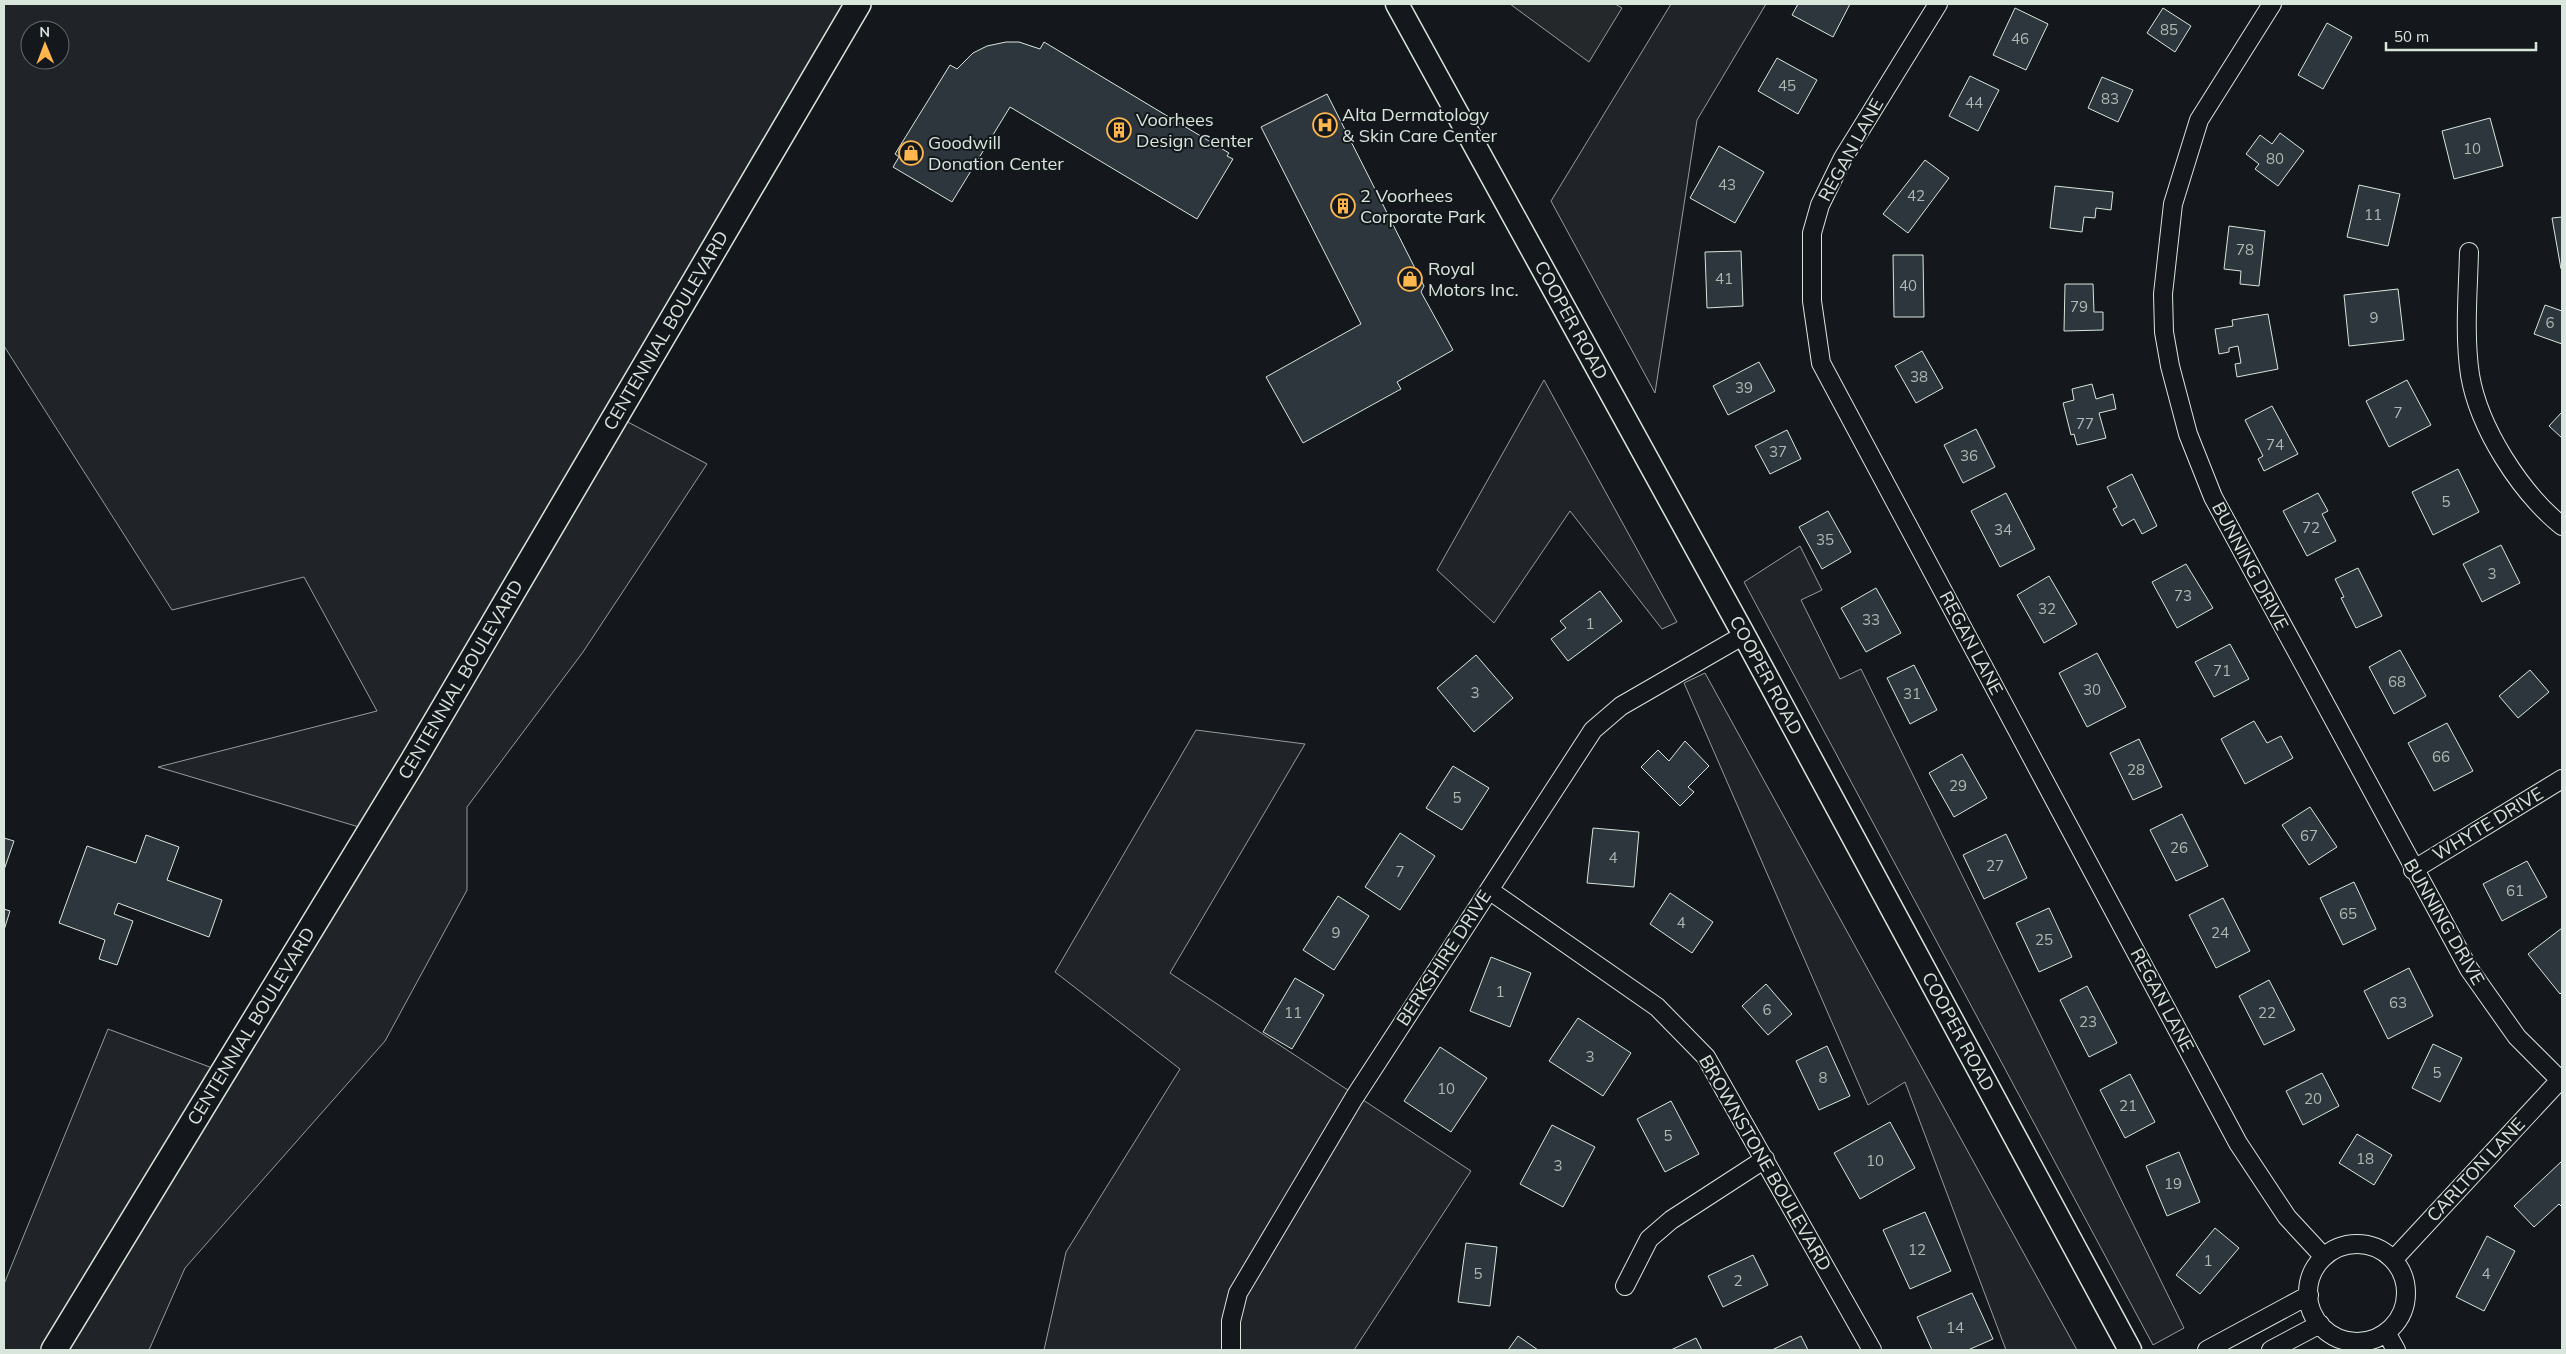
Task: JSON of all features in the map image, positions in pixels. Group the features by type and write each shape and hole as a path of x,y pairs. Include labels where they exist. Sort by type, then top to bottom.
{"main road":[{"name":"CENTENNIAL BOULEVARD","path":"54,1350 413,761 858,4"}],"street":[{"name":"COOPER ROAD","path":"1396,4 1744,635 2130,1350"},
{"name":"REGAN LANE","path":"1938,4 1843,158 1820,205 1812,233 1812,301 1821,363 2238,1143 2288,1217 2324,1257"},
{"name":"BUNNING DRIVE","path":"2272,4 2199,120 2173,204 2163,294 2164,332 2168,357 2188,434 2213,497 2413,870 2469,970 2517,1037 2561,1081"},
{"path":"2469,252 2467,335 2475,399 2502,455 2526,488 2562,526"},
{"name":"BERKSHIRE DRIVE","path":"1231,1350 1231,1321 1238,1293 1354,1098 1593,730 1621,706 1744,635"},
{"name":"WHYTE DRIVE","path":"2413,870 2562,779"},
{"name":"BROWNSTONE BOULEVARD","path":"1488,890 1657,1007 1706,1057 1872,1350"},
{"name":"CARLTON LANE","path":"2393,1260 2561,1081"},
{"path":"1625,1286 1650,1239 1671,1220 1765,1159"},
{"path":"2355,1244 2372,1246 2393,1260 2401,1271 2406,1284 2406,1298 2403,1311 2396,1323 2386,1332 2367,1341 2346,1340 2336,1337 2320,1324 2310,1305 2309,1295 2312,1274 2324,1257 2338,1248 2355,1244"},
{"path":"2207,1350 2309,1295"},
{"path":"2271,1350 2320,1324"},
{"path":"2386,1332 2396,1350"}],"shaded area":[{"path":"4,4 858,4 609,412 707,464 583,652 467,807 467,890 385,1041 185,1268 149,1350 4,1350 4,1284 108,1029 215,1069 359,827 158,767 377,711 304,577 172,610 4,346"},
{"path":"1510,4 1615,4 1622,8 1589,62"},
{"path":"1671,4 1766,4 1697,120 1655,393 1551,201"},
{"path":"1544,380 1677,622 1662,629 1570,511 1494,623 1437,570"},
{"path":"1800,546 1822,590 1801,600 1840,679 1861,669 2184,1328 2153,1345 1744,582"},
{"path":"1705,673 2077,1350 2006,1350 1905,1082 1868,1105 1684,683"},
{"path":"1196,730 1305,744 1170,973 1471,1171 1354,1350 1044,1350 1066,1252 1180,1069 1055,972"}],"building":[{"path":"1798,4 1850,4 1833,37 1792,15"},
{"path":"2015,8 2048,24 2026,70 1993,55"},
{"path":"2163,8 2191,26 2175,52 2147,33"},
{"path":"2327,23 2352,37 2323,89 2298,75"},
{"name":"Voorhees Design Center","path":"1006,42 1019,42 1040,49 1044,42 1229,153 1227,156 1233,159 1197,219 1010,107 952,202 893,167 899,157 895,154 950,65 957,69 973,53 987,46"},
{"path":"1777,58 1817,80 1798,114 1758,91"},
{"path":"1970,76 1999,90 1978,131 1949,116"},
{"path":"2102,77 2133,90 2118,122 2088,108"},
{"name":"2 Voorhees Corporate Park","path":"1327,94 1424,286 1421,292 1453,350 1397,382 1401,389 1303,443 1266,377 1361,324 1261,127"},
{"path":"2490,118 2503,166 2454,179 2442,131"},
{"path":"2280,133 2304,151 2278,186 2255,169 2259,164 2246,154 2260,135 2272,144"},
{"path":"1719,146 1764,172 1735,223 1690,198"},
{"path":"1925,160 1949,178 1908,233 1883,214"},
{"path":"2359,185 2400,194 2388,246 2347,237"},
{"path":"2055,186 2113,192 2111,210 2096,208 2095,218 2084,217 2082,232 2050,228"},
{"path":"2562,217 2562,269 2561,269 2552,218"},
{"path":"2229,226 2265,231 2259,286 2240,284 2241,271 2224,269"},
{"path":"1741,251 1743,306 1707,308 1705,252"},
{"path":"1893,255 1923,255 1924,317 1894,317"},
{"path":"2065,284 2093,284 2094,312 2103,312 2103,330 2064,331"},
{"path":"2398,289 2404,340 2349,346 2344,295"},
{"path":"2545,305 2562,311 2562,344 2534,334"},
{"path":"2268,314 2278,369 2237,377 2235,364 2241,363 2238,346 2229,348 2229,352 2219,354 2215,329 2233,326 2232,320"},
{"path":"1922,351 1943,388 1916,403 1895,366"},
{"path":"1759,362 1775,391 1728,415 1713,386"},
{"path":"2407,380 2431,425 2389,447 2366,401"},
{"path":"2092,384 2096,399 2113,394 2116,409 2099,413 2106,438 2077,445 2074,434 2071,435 2063,403 2074,400 2072,389"},
{"path":"2272,406 2298,454 2264,471 2258,459 2263,456 2245,420"},
{"path":"2562,412 2562,438 2549,426"},
{"path":"1976,429 1995,467 1963,483 1944,445"},
{"path":"1787,430 1801,459 1770,474 1755,446"},
{"path":"2458,469 2479,512 2433,535 2412,492"},
{"path":"2132,474 2157,526 2142,534 2134,519 2122,526 2113,509 2117,507 2107,487"},
{"path":"2006,493 2035,549 2000,567 1971,511"},
{"path":"2318,493 2328,511 2322,514 2336,541 2307,556 2283,511"},
{"path":"1828,511 1851,552 1822,569 1799,527"},
{"path":"2501,545 2520,583 2482,602 2463,564"},
{"path":"2186,564 2213,608 2177,628 2152,582"},
{"path":"2358,568 2382,616 2356,628 2341,598 2344,597 2335,579"},
{"path":"2049,576 2077,624 2044,643 2017,595"},
{"path":"1876,588 1901,633 1866,652 1841,608"},
{"path":"1600,591 1622,621 1568,661 1551,639 1566,628 1560,621"},
{"path":"2230,644 2249,679 2214,697 2195,662"},
{"path":"2400,650 2426,696 2394,714 2369,667"},
{"path":"2097,653 2126,707 2087,727 2059,673"},
{"path":"1476,655 1513,698 1474,732 1437,688"},
{"path":"1914,665 1937,710 1910,724 1887,678"},
{"path":"2530,670 2549,692 2518,718 2499,696"},
{"path":"2254,721 2267,743 2281,736 2293,758 2245,784 2221,739"},
{"path":"2447,723 2473,771 2434,791 2408,743"},
{"path":"2139,739 2162,787 2133,800 2110,753"},
{"path":"1685,741 1709,766 1688,787 1694,792 1680,806 1641,767 1658,750 1669,761"},
{"path":"1962,754 1987,798 1954,817 1929,773"},
{"path":"1453,766 1489,788 1462,830 1426,808"},
{"path":"2310,807 2337,847 2309,865 2282,825"},
{"path":"2182,814 2208,866 2176,881 2150,830"},
{"path":"1593,828 1639,832 1634,887 1587,883"},
{"path":"1400,833 1435,856 1400,910 1365,887"},
{"path":"2006,834 2027,878 1984,899 1963,855"},
{"path":"146,835 179,847 167,880 222,900 209,937 118,903 114,914 133,921 117,965 99,959 105,940 59,923 87,846 136,863"},
{"path":"4,838 14,841 4,870"},
{"path":"2527,861 2547,897 2502,921 2483,884"},
{"path":"2354,882 2376,929 2343,945 2320,898"},
{"path":"1670,893 1713,922 1692,953 1650,924"},
{"path":"1338,896 1369,916 1334,970 1303,950"},
{"path":"2223,898 2250,951 2216,968 2189,915"},
{"path":"2049,908 2072,957 2039,972 2016,923"},
{"path":"4,909 10,911 4,930"},
{"path":"2562,928 2562,992 2560,994 2528,954"},
{"path":"1491,957 1531,973 1510,1027 1470,1011"},
{"path":"2409,968 2433,1016 2388,1039 2364,991"},
{"path":"1295,978 1324,995 1292,1049 1263,1032"},
{"path":"2269,980 2295,1030 2264,1045 2239,996"},
{"path":"1766,984 1792,1014 1768,1035 1742,1006"},
{"path":"2087,986 2117,1043 2089,1057 2060,1000"},
{"path":"1578,1018 1631,1053 1603,1096 1549,1061"},
{"path":"2433,1044 2462,1058 2440,1102 2412,1088"},
{"path":"1827,1046 1850,1096 1819,1110 1796,1061"},
{"path":"1440,1047 1487,1078 1451,1132 1404,1101"},
{"path":"2322,1073 2339,1106 2303,1125 2286,1091"},
{"path":"2130,1074 2155,1122 2125,1138 2100,1090"},
{"path":"1671,1101 1699,1154 1665,1172 1637,1119"},
{"path":"1890,1122 1915,1168 1860,1199 1834,1153"},
{"path":"1552,1125 1595,1147 1563,1207 1520,1184"},
{"path":"2357,1134 2392,1155 2374,1185 2339,1163"},
{"path":"2179,1152 2200,1202 2167,1216 2146,1166"},
{"path":"2562,1161 2562,1207 2559,1204 2534,1227 2514,1206"},
{"path":"1925,1212 1951,1271 1910,1289 1883,1230"},
{"path":"2215,1228 2239,1248 2200,1294 2176,1275"},
{"path":"2487,1236 2515,1251 2484,1311 2456,1297"},
{"path":"1466,1243 1497,1247 1490,1306 1458,1302"},
{"path":"1753,1255 1768,1285 1723,1307 1708,1276"},
{"path":"1972,1293 1993,1339 1968,1350 1932,1350 1917,1317"},
{"path":"1518,1336 1538,1350 1508,1350"},
{"path":"1801,1336 1808,1350 1772,1350"},
{"path":"1696,1338 1702,1350 1671,1350"}],"place":[{"name":"Alta Dermatology & Skin Care Center","path":"1325,125"},
{"name":"Voorhees Design Center","path":"1119,130"},
{"name":"Goodwill Donation Center","path":"911,153"},
{"name":"2 Voorhees Corporate Park","path":"1343,206"},
{"name":"Royal Motors Inc.","path":"1410,279"}]}
